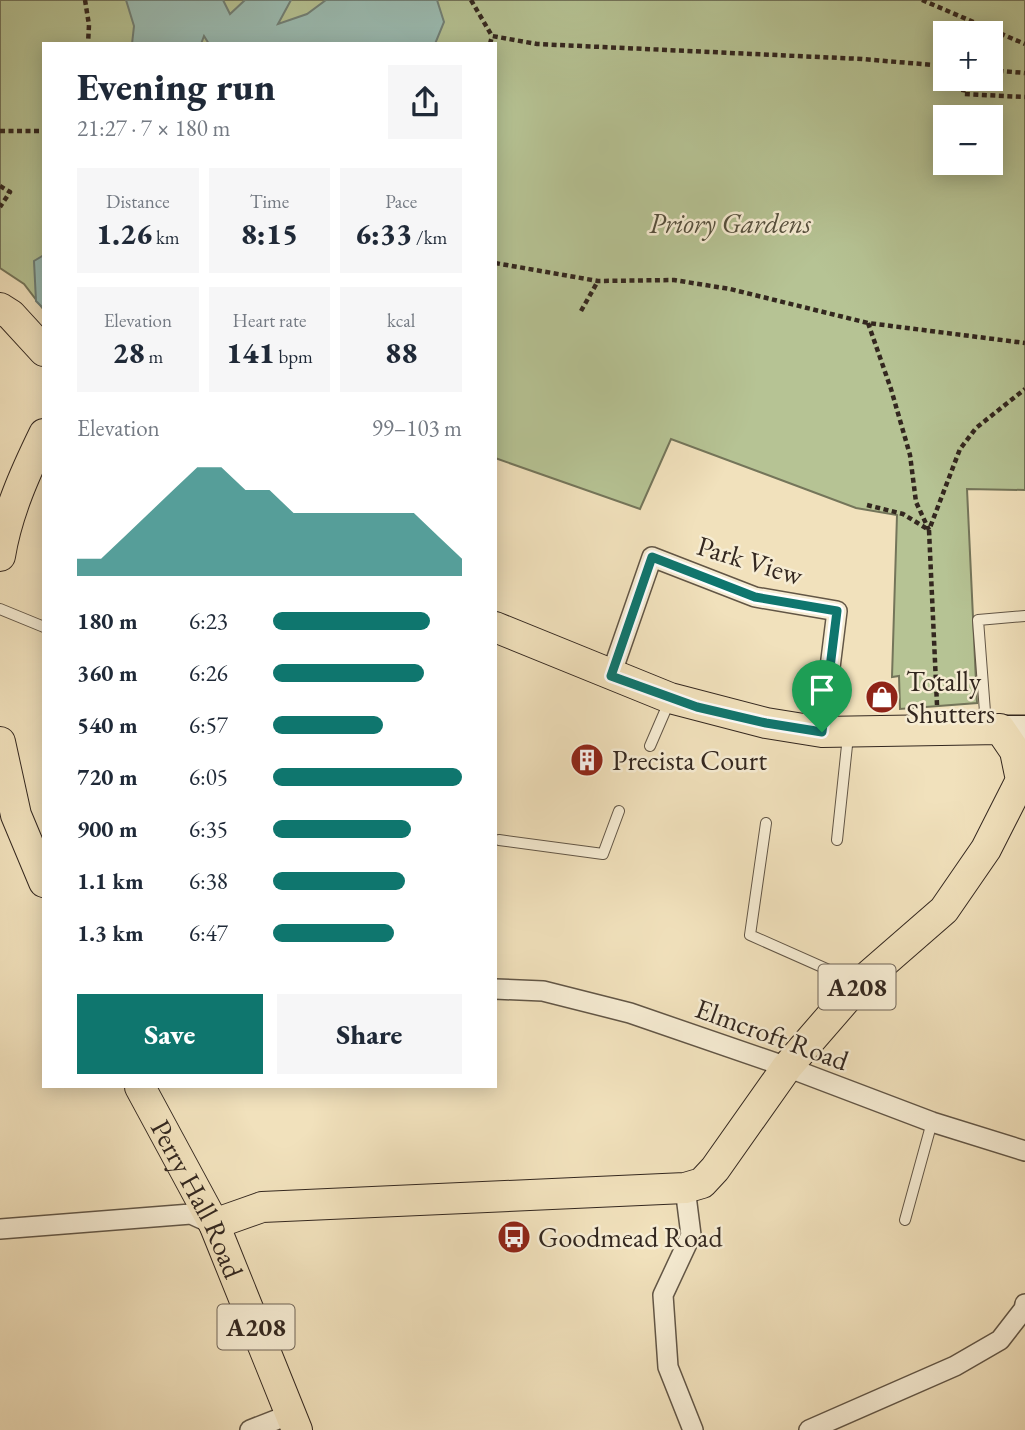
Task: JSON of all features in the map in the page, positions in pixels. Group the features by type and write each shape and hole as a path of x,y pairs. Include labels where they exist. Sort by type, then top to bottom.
{"main road":[{"path":"0,308 11,315 42,349"},
{"path":"0,556 15,484 42,437"},
{"path":"497,627 670,698 766,723 835,732 1004,729"},
{"name":"A208","path":"214,1224 262,1207 685,1188 702,1183 715,1169 787,1067 859,984 944,910 986,849 1023,778 1015,751 1004,729"},
{"path":"0,742 16,816 42,877"},
{"name":"Perry Hall Road","path":"141,1088 214,1224 294,1422"}],"street":[{"name":"Park View","path":"611,676 652,557 755,597 837,611 835,732"},
{"name":"Elmcroft Road","path":"497,989 542,992 630,1013 787,1067 932,1122 1025,1151"},
{"path":"685,1188 691,1235 663,1295 668,1367 693,1430"},
{"path":"0,1229 191,1214 214,1224"},
{"path":"809,1430 955,1366 1000,1340 1025,1304"},
{"path":"250,1430 294,1422"}],"lane":[{"path":"0,609 42,626"},
{"path":"1004,729 978,620 1025,616"},
{"path":"650,746 670,698"},
{"path":"835,732 838,840"},
{"path":"499,840 603,854 619,811"},
{"path":"766,823 750,934 859,984"},
{"path":"905,1220 932,1122"}],"path":[{"path":"85,0 89,25 88,42"},
{"path":"471,0 492,36 490,42"},
{"path":"922,0 1025,44"},
{"path":"492,36 537,44 933,65"},
{"path":"1003,71 1025,73"},
{"path":"963,91 963,94 1025,97"},
{"path":"0,131 42,131"},
{"path":"0,186 10,192 0,207"},
{"path":"497,264 598,281 674,280 730,289 868,323 1025,343"},
{"path":"581,311 598,281"},
{"path":"868,323 910,455 916,502 929,530 939,730"},
{"path":"929,530 960,449 976,428 1025,389"},
{"path":"867,505 903,514 929,530"}],"green space":[{"name":"Priory Gardens","path":"0,0 1025,0 1025,490 967,489 977,703 900,709 899,676 892,677 897,515 856,508 671,439 640,509 497,459 497,42 42,42 42,307 24,284 0,268"}],"water":[{"path":"126,0 223,0 230,14 245,0 291,0 278,24 307,14 326,0 437,0 444,22 436,42 208,42 204,36 202,42 132,42 134,26"},
{"path":"42,256 42,307 36,301 34,261"}],"place":[{"name":"Totally Shutters","path":"882,697"},
{"name":"Precista Court","path":"587,760"},
{"name":"Goodmead Road","path":"514,1237"}],"route":[{"path":"652,557 755,597 837,611 822,732 766,723 697,707 611,676 652,557"}]}
